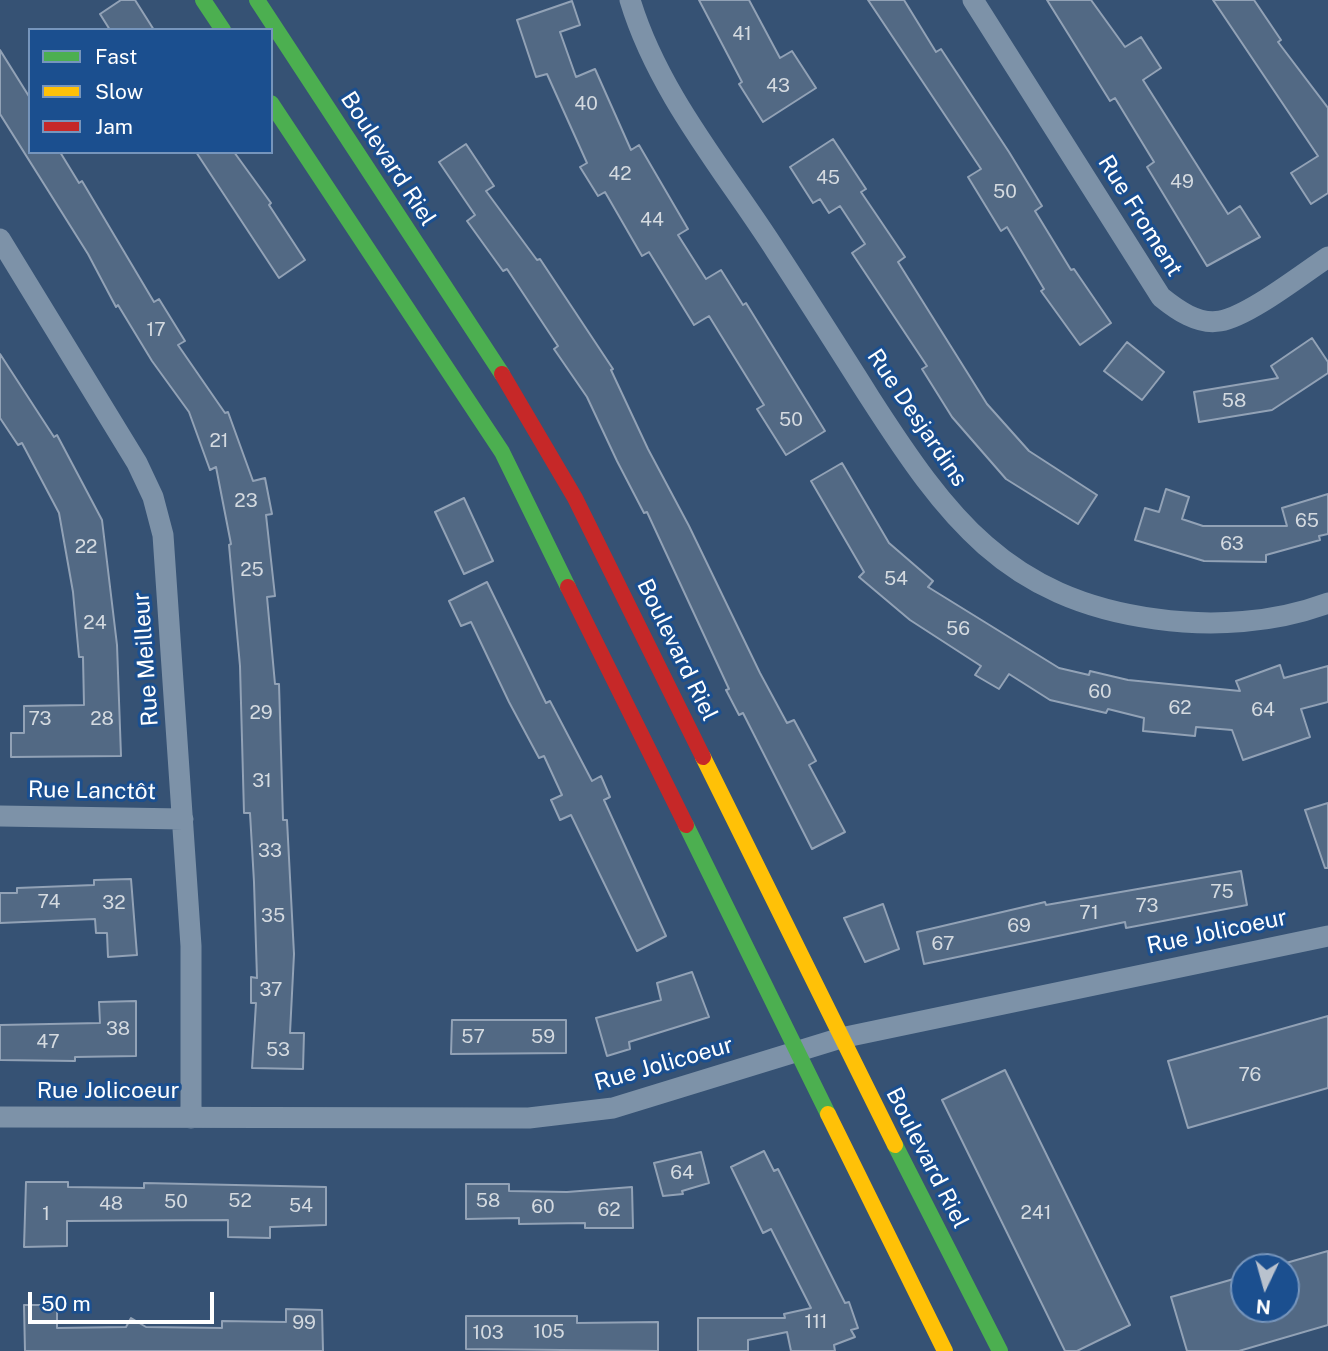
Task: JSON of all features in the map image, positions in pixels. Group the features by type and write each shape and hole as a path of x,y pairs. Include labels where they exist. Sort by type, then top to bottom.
{"street":[{"path":"203,0 222,28"},
{"name":"Boulevard Riel","path":"257,0 477,374 502,452 945,1351"},
{"name":"Rue Desjardins","path":"630,0 637,22 671,92 912,463 958,522 982,545 1011,567 1042,584 1135,617 1176,622 1236,622 1280,616 1328,603"},
{"name":"Rue Froment","path":"973,0 1161,297 1178,311 1199,319 1219,321 1243,312 1328,257"},
{"name":"Boulevard Riel","path":"273,106 575,498 841,1038 1000,1351"},
{"name":"Rue Meilleur","path":"0,239 137,463 153,497 167,570 191,946 191,1118"},
{"name":"Rue Lanctôt","path":"0,816 183,819"},
{"name":"Rue Jolicoeur","path":"0,1117 529,1118 581,1114 613,1108 841,1038 1328,936"}],"building":[{"path":"121,0 135,0 153,28 109,28 100,14"},
{"path":"699,0 749,0 780,58 792,51 816,88 763,122 739,84 742,82"},
{"path":"868,0 904,0 936,52 941,49 1009,152 1042,206 1035,211 1071,270 1074,269 1111,323 1080,345 1041,291 1044,289 1007,227 1001,231 968,177 981,169"},
{"path":"1047,0 1091,0 1125,47 1141,37 1161,68 1143,80 1228,214 1240,206 1260,237 1207,266 1147,167 1154,162 1115,98 1110,101"},
{"path":"1213,0 1254,0 1281,40 1278,42 1328,108 1328,193 1311,204 1291,173 1318,156"},
{"path":"572,1 580,25 560,32 576,77 595,69 631,150 639,145 688,229 678,235 706,279 721,270 743,305 746,303 825,431 786,455 757,409 764,405 709,316 694,325 649,252 642,256 605,192 598,196 580,167 587,163 547,74 536,77 517,20"},
{"path":"0,50 28,95 28,154 61,154 79,183 82,181 154,302 159,299 185,341 178,345 225,413 228,412 253,481 265,478 272,514 266,515 275,596 267,597 275,684 279,684 283,820 287,820 294,954 290,1033 304,1033 303,1069 252,1068 256,1003 251,1003 251,977 257,978 250,813 244,813 240,666 231,544 216,467 210,470 189,412 152,361 118,305 116,307 88,254 0,114"},
{"path":"833,139 866,189 861,192 905,257 898,262 987,404 1029,451 1097,495 1078,524 1006,479 952,417 922,369 927,366 852,253 865,244 840,206 829,213 820,199 813,203 790,167"},
{"path":"466,144 494,186 486,191 537,260 540,259 613,369 611,370 648,449 689,526 760,673 787,723 794,720 816,761 809,765 845,832 812,849 743,713 739,715 726,690 729,689 647,512 644,513 587,397 554,349 558,346 507,269 503,271 467,221 475,215 439,162"},
{"path":"197,154 235,154 271,203 269,205 305,260 279,278"},
{"path":"1312,338 1328,362 1328,373 1272,410 1199,422 1194,392 1278,378 1271,366"},
{"path":"1127,342 1164,372 1142,400 1104,371"},
{"path":"0,354 54,437 57,435 102,520 117,645 121,756 11,757 11,733 24,733 24,706 84,705 83,657 79,657 73,592 59,513 22,443 18,445 0,418"},
{"path":"842,463 889,543 933,581 928,587 1059,668 1089,675 1090,671 1128,680 1240,691 1236,681 1280,665 1284,678 1328,666 1328,702 1301,709 1310,737 1243,760 1232,730 1196,727 1195,736 1143,731 1144,718 1108,709 1106,713 1050,700 1009,674 999,689 975,675 981,666 910,620 859,577 864,572 811,481"},
{"path":"1166,489 1189,497 1182,519 1203,526 1287,526 1282,508 1328,494 1328,534 1319,536 1320,540 1266,555 1266,562 1204,561 1135,540 1145,508 1159,512"},
{"path":"464,498 493,561 464,574 435,512"},
{"path":"487,582 546,703 550,701 592,781 601,776 610,797 604,800 666,936 637,951 571,815 560,820 551,800 562,795 544,756 539,758 471,622 461,626 449,601"},
{"path":"1328,803 1328,868 1325,868 1305,810"},
{"path":"1241,871 1247,905 1126,928 1125,922 924,964 917,932 1045,902 1046,905"},
{"path":"131,879 137,955 108,957 107,933 96,933 95,919 0,923 0,893 17,893 17,888 94,885 94,880"},
{"path":"883,904 899,949 865,962 844,918"},
{"path":"692,972 709,1017 629,1042 630,1049 607,1056 596,1018 661,1000 657,983"},
{"path":"136,1001 136,1056 75,1057 75,1061 0,1060 0,1025 100,1023 99,1002"},
{"path":"1328,1016 1328,1088 1188,1128 1168,1061"},
{"path":"452,1020 566,1020 566,1053 451,1054"},
{"path":"1005,1070 1130,1325 1077,1351 1065,1351 942,1100"},
{"path":"764,1151 774,1171 778,1169 845,1303 849,1302 858,1328 851,1330 855,1337 834,1345 835,1351 791,1351 787,1332 748,1340 748,1351 698,1351 698,1318 785,1318 784,1314 811,1308 771,1229 763,1233 731,1167"},
{"path":"701,1152 709,1183 682,1191 683,1194 663,1196 654,1163"},
{"path":"26,1182 68,1182 68,1187 144,1188 144,1183 326,1187 326,1225 270,1227 270,1238 228,1237 228,1220 67,1221 67,1246 24,1247"},
{"path":"466,1184 509,1184 509,1191 567,1192 632,1187 633,1228 585,1228 585,1223 519,1224 519,1218 466,1219"},
{"path":"1328,1251 1328,1325 1239,1351 1187,1351 1171,1297 1230,1280 1230,1323 1300,1323 1300,1259"},
{"path":"24,1305 57,1305 57,1328 126,1327 131,1318 146,1327 222,1328 222,1321 286,1322 286,1309 322,1310 323,1351 25,1351"},
{"path":"466,1316 577,1316 577,1323 658,1322 658,1351 466,1349"}],"traffic: fast":[{"path":"203,0 222,28"},
{"path":"257,0 502,374"},
{"path":"273,106 502,452 568,587"},
{"path":"686,825 828,1114"},
{"path":"895,1145 1000,1351"}],"traffic: slow":[{"path":"703,757 895,1145"},
{"path":"828,1114 945,1351"}],"traffic: jam":[{"path":"502,374 575,498 703,757"},
{"path":"568,587 686,825"}]}
